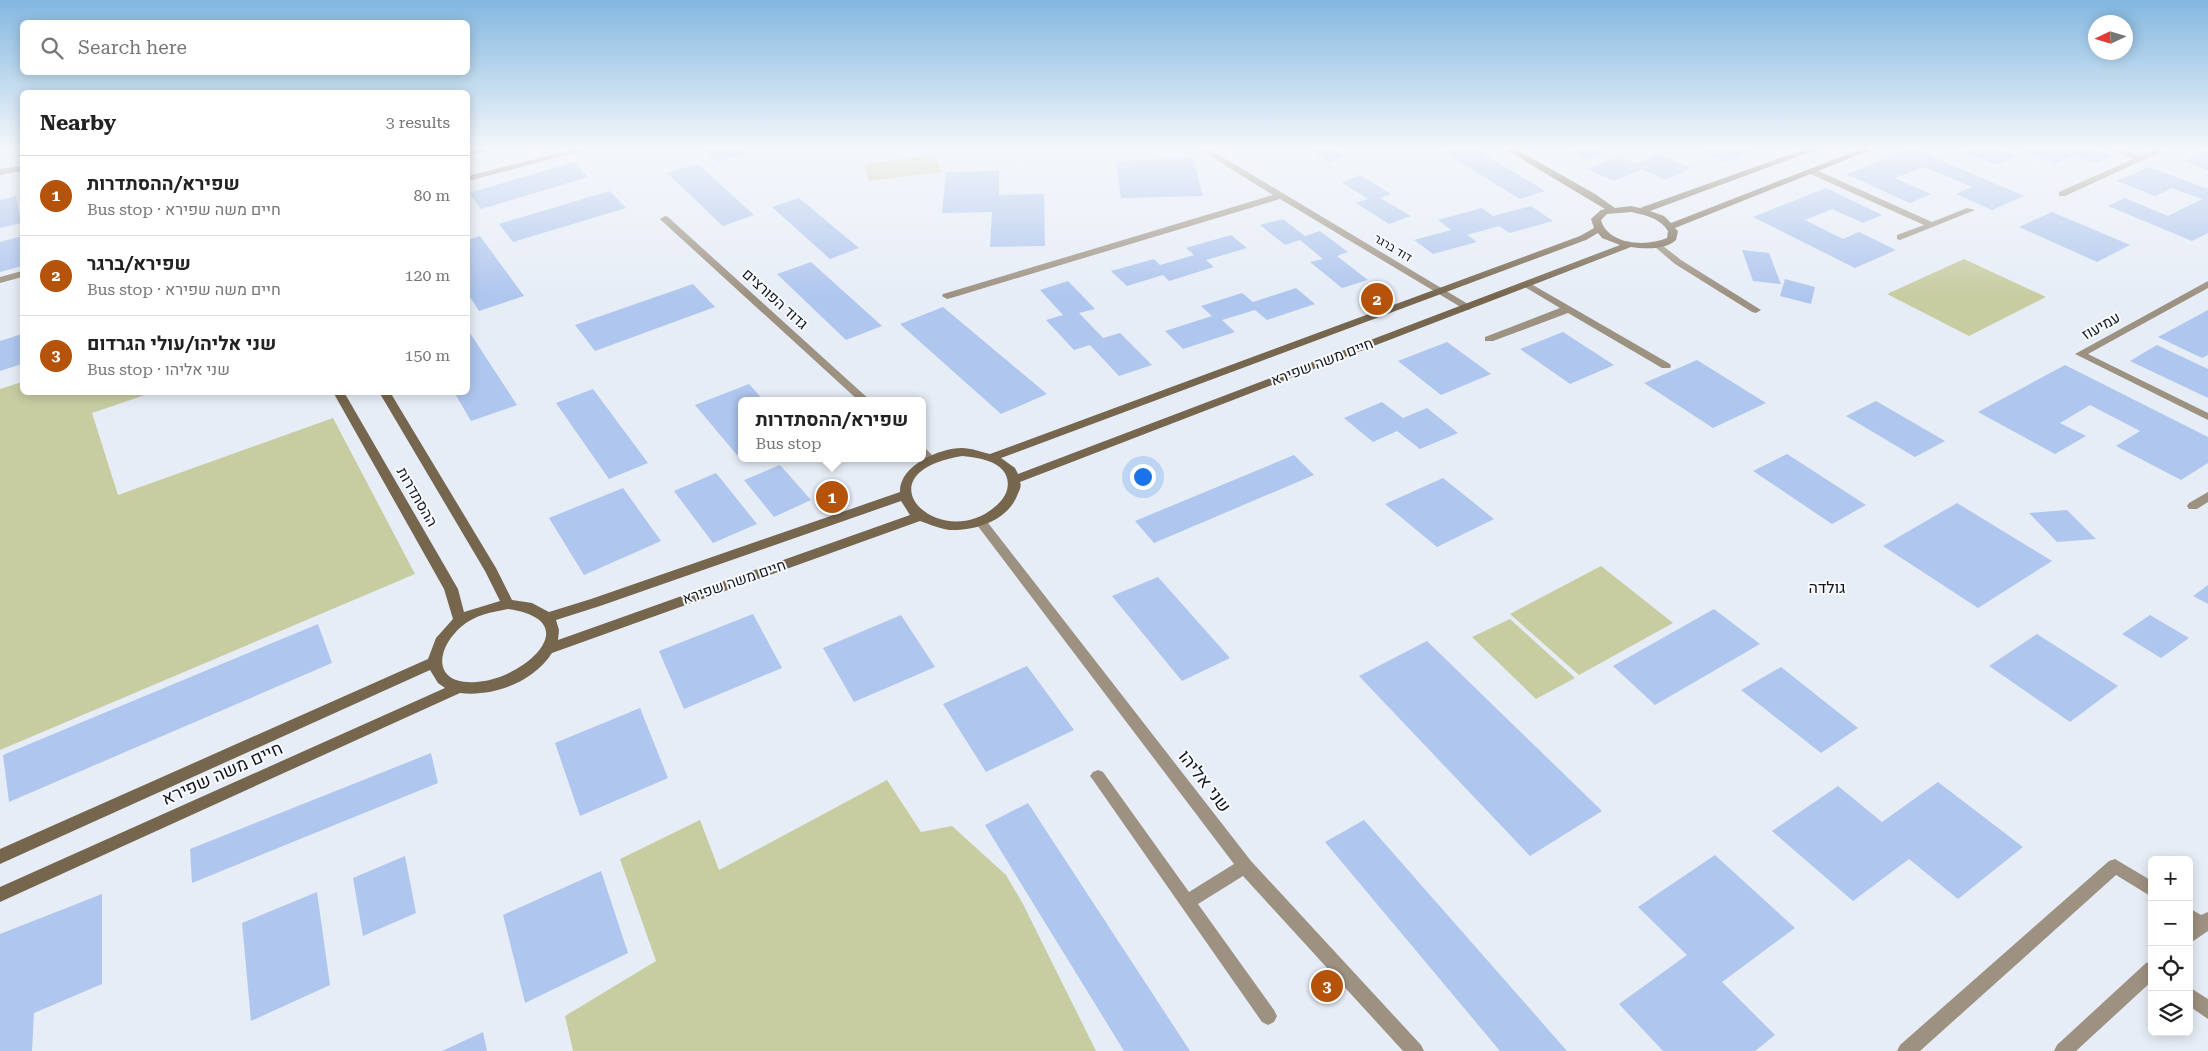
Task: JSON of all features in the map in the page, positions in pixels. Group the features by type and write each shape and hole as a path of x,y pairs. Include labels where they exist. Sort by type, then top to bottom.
{"street":[{"path":"947,296 1275,198"},
{"name":"דוד ברגר","path":"1285,198 1468,307"},
{"path":"1592,198 1612,210"},
{"path":"1642,211 1678,198"},
{"path":"1671,226 1742,198"},
{"path":"1872,198 1932,225"},
{"path":"1612,210 1642,211 1659,217 1671,226 1673,236 1666,243 1658,245 1629,245 1611,238 1599,229 1596,220 1599,215 1612,210"},
{"path":"1900,237 1970,210"},
{"name":"גדוד הפורצים","path":"665,219 862,397"},
{"name":"חיים משה שפירא","path":"992,457 1443,292 1583,238 1599,229"},
{"name":"חיים משה שפירא","path":"1014,479 1629,245"},
{"path":"1658,245 1678,262 1756,310"},
{"path":"0,280 20,275"},
{"path":"1526,284 1666,366"},
{"name":"עמיעוז","path":"2208,284 2080,354 2208,417"},
{"path":"1489,339 1568,309"},
{"name":"ההסתדרות","path":"340,395 452,589 460,621"},
{"name":"ההסתדרות","path":"386,395 491,571 508,604"},
{"path":"921,462 906,484 905,494 912,510 933,522 948,525 964,525 980,522 1005,508 1012,499 1016,488 1014,479 1007,466 992,457 978,453 962,452 926,456"},
{"name":"חיים משה שפירא","path":"548,617 595,603 905,494"},
{"path":"2193,506 2208,496"},
{"name":"חיים משה שפירא","path":"548,649 920,516"},
{"name":"שני אליהו","path":"980,522 1245,866 1414,1051"},
{"path":"508,604 524,605 538,609 548,617 552,626 552,637 548,649 536,663 526,671 501,684 480,688 460,688 442,678 437,673 434,662 436,648 445,634 460,621 475,612 508,604"},
{"name":"חיים משה שפירא","path":"0,857 434,662"},
{"name":"חיים משה שפירא","path":"0,896 460,688"},
{"path":"1098,776 1268,1016"},
{"path":"1187,902 1245,866"},
{"path":"1906,1051 2115,866 2148,887"},
{"path":"2063,1051 2148,973"},
{"path":"2193,998 2208,1010"}],"green space":[{"path":"1964,259 2046,297 1969,336 1887,294"},
{"path":"20,383 20,395 145,395 92,413 118,495 333,418 415,574 0,750 0,389"},
{"path":"1601,566 1673,623 1579,675 1510,614"},
{"path":"1510,619 1575,678 1536,699 1472,637"},
{"path":"887,780 921,832 952,826 1006,875 1023,904 1096,1051 573,1051 565,1016 656,961 620,859 700,820 719,870"}],"building":[{"path":"16,198 20,223 0,228 0,200"},
{"path":"473,198 518,198 481,209"},
{"path":"586,198 617,198 626,208 513,242 499,224"},
{"path":"693,198 735,198 754,215 723,226"},
{"path":"799,198 859,248 830,259 772,207"},
{"path":"943,198 1044,198 1045,246 990,247 992,212 942,213"},
{"path":"1366,198 1380,198 1411,216 1389,224 1356,203 1368,199"},
{"path":"1801,198 1847,198 1882,215 1863,223 1832,209 1805,220 1843,239 1859,232 1896,250 1855,268 1753,217"},
{"path":"1899,198 1922,198 1910,203"},
{"path":"1965,198 2019,198 1992,210"},
{"path":"2125,198 2168,216 2202,199 2199,198 2208,198 2208,233 2192,241 2108,206"},
{"path":"1531,206 1553,221 1510,233 1499,226 1467,235 1477,242 1433,254 1414,240 1451,230 1438,220 1482,208 1493,216"},
{"path":"2052,212 2130,245 2097,262 2019,227"},
{"path":"1283,219 1305,236 1320,231 1348,252 1337,256 1368,280 1342,288 1310,262 1323,259 1300,240 1285,245 1260,225"},
{"path":"1231,235 1247,248 1206,260 1214,267 1169,281 1163,275 1127,286 1111,271 1154,259 1160,265 1194,255 1186,248"},
{"path":"480,236 524,296 479,311 470,297 470,239"},
{"path":"20,237 20,267 0,272 0,242"},
{"path":"1742,250 1769,253 1781,284 1753,281"},
{"path":"811,262 882,326 846,340 777,274"},
{"path":"1785,279 1815,287 1811,304 1780,296"},
{"path":"1068,281 1095,309 1079,313 1103,338 1120,333 1152,365 1119,376 1090,345 1074,350 1046,320 1063,315 1040,290"},
{"path":"693,284 715,307 595,351 575,325"},
{"path":"1296,288 1315,304 1267,320 1255,310 1222,320 1235,332 1183,349 1165,331 1212,316 1201,306 1242,293 1253,302"},
{"path":"943,307 1047,394 1001,414 900,324"},
{"path":"2208,310 2208,355 2202,358 2158,337"},
{"path":"1563,332 1614,365 1570,384 1520,349"},
{"path":"470,333 517,405 471,421 456,395 470,395"},
{"path":"20,335 20,365 0,371 0,341"},
{"path":"1447,342 1491,374 1441,395 1398,361"},
{"path":"2157,345 2208,369 2208,398 2130,361"},
{"path":"1697,360 1766,403 1713,428 1644,383"},
{"path":"2065,365 2208,437 2208,463 2181,480 2116,446 2140,431 2090,405 2060,423 2086,436 2055,454 1978,412"},
{"path":"749,384 760,397 738,397 737,455 695,405"},
{"path":"593,389 648,463 609,479 556,403"},
{"path":"1876,401 1945,441 1915,457 1846,416"},
{"path":"1382,402 1403,418 1427,408 1458,433 1420,449 1397,431 1373,442 1344,418"},
{"path":"1787,454 1866,505 1832,524 1753,471"},
{"path":"1294,455 1314,475 1154,543 1135,521"},
{"path":"780,465 811,500 774,517 744,480"},
{"path":"716,473 757,524 713,543 674,491"},
{"path":"1443,478 1494,519 1437,547 1385,504"},
{"path":"623,488 661,541 584,575 549,518"},
{"path":"1957,503 2052,561 1978,608 1883,546"},
{"path":"2067,510 2096,539 2057,542 2029,513"},
{"path":"1158,577 1230,658 1182,681 1112,596"},
{"path":"2208,585 2208,604 2193,596"},
{"path":"1714,609 1760,644 1655,705 1613,666"},
{"path":"753,614 782,668 684,709 659,651"},
{"path":"901,615 935,667 854,702 823,648"},
{"path":"2150,615 2189,638 2161,658 2122,634"},
{"path":"318,624 332,663 9,802 3,755"},
{"path":"2037,634 2118,686 2070,722 1989,666"},
{"path":"1427,641 1602,811 1530,856 1359,676"},
{"path":"1027,666 1074,730 986,772 943,704"},
{"path":"1781,667 1858,728 1821,753 1741,690"},
{"path":"640,708 668,778 580,816 555,743"},
{"path":"431,753 438,783 192,883 190,849"},
{"path":"1938,782 2023,847 1958,899 1909,859 1853,901 1772,831 1838,786 1882,822"},
{"path":"1028,803 1190,1051 1124,1051 985,825"},
{"path":"1364,820 1567,1051 1500,1051 1325,842"},
{"path":"1715,855 1795,928 1722,982 1775,1035 1755,1051 1663,1051 1619,1004 1687,955 1638,907"},
{"path":"405,856 416,913 363,936 353,878"},
{"path":"601,871 628,953 525,1003 503,915"},
{"path":"317,892 330,985 251,1021 242,923"},
{"path":"102,894 102,984 34,1013 32,1051 0,1051 0,934"},
{"path":"483,1032 487,1051 442,1051"}],"place":[{"name":"שפירא/ברגר","path":"1377,299"},
{"name":"שפירא/ההסתדרות","path":"832,497"},
{"name":"שני אליהו/עולי הגרדום","path":"1327,986"}],"district":[{"name":"גולדה","path":"1827,587"}]}
